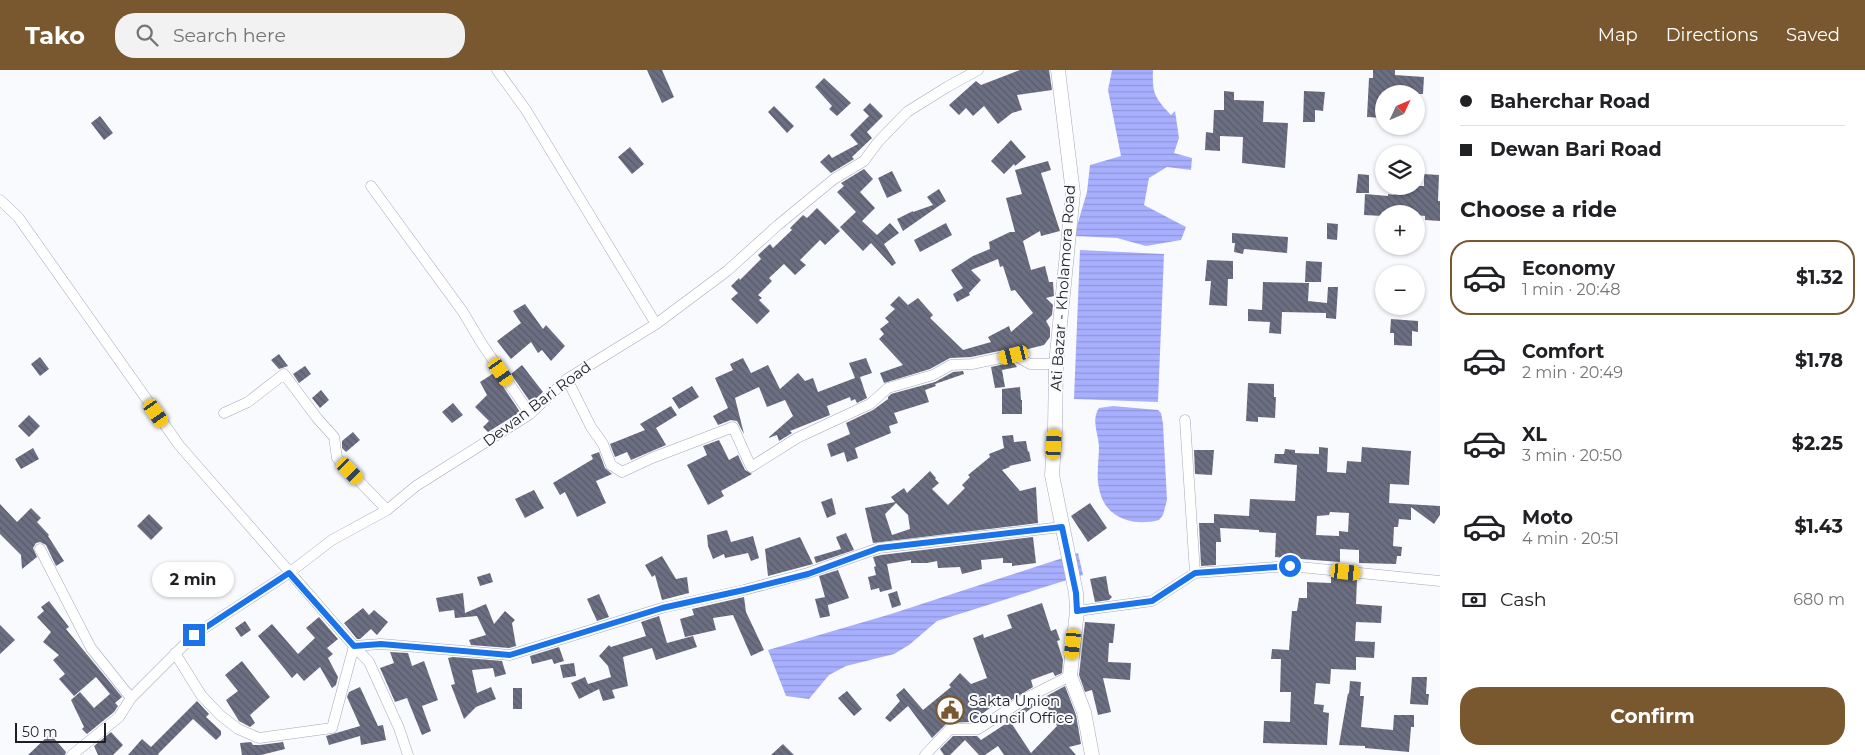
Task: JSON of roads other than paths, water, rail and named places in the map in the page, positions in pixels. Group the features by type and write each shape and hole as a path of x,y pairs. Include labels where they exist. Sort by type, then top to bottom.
{"main road":[{"name":"Ati Bazar - Kholamora Road","path":"1058,70 1073,193 1056,364 1052,475 1062,532 1076,593 1077,611"},
{"path":"1077,611 1070,676 1084,712 1092,755"}],"street":[{"path":"497,70 526,110 656,324"},
{"name":"Dewan Bari Road","path":"72,755 120,717 131,698 194,635 289,573 332,540 387,510 416,486 530,414 567,379 656,324 727,272 778,225 834,179 864,161 878,142 907,112 973,71"},
{"path":"372,186 463,312 482,344 530,414"},
{"path":"0,200 18,217 179,445 289,573 369,662 399,728 408,755"},
{"path":"567,379 591,427 603,444 611,465 622,472 732,426 751,467 797,438 870,404 888,388 933,375 952,365 1014,355 1030,364 1056,364"},
{"path":"224,413 248,402 284,374 317,418 334,437 337,458 387,510"},
{"path":"1186,420 1195,573"},
{"path":"354,646 381,644 510,655 662,608 808,574 879,548 1062,532"},
{"path":"40,549 91,648 131,698"},
{"path":"1077,611 1152,601 1195,573 1290,566 1440,581"},
{"path":"175,654 201,695 220,715 238,729 259,738 332,728 354,646"},
{"path":"925,755 950,729 978,729 1028,697 1070,676"}],"water":[{"path":"1112,70 1153,70 1153,85 1158,100 1171,115 1175,111 1179,138 1174,153 1192,158 1191,170 1167,167 1149,178 1144,205 1186,227 1181,240 1146,246 1117,238 1074,236 1087,192 1090,165 1121,156 1108,90"},
{"path":"1080,250 1164,254 1158,402 1074,399"},
{"path":"1113,406 1158,410 1161,413 1167,500 1163,515 1159,520 1139,522 1121,518 1107,507 1102,498 1098,483 1099,446 1095,417 1099,408"},
{"path":"1078,553 1083,575 937,621 909,645 894,654 846,666 829,675 809,699 786,696 768,650 891,614"}],"place":[{"name":"Sakta Union Council Office","path":"950,710"}]}
